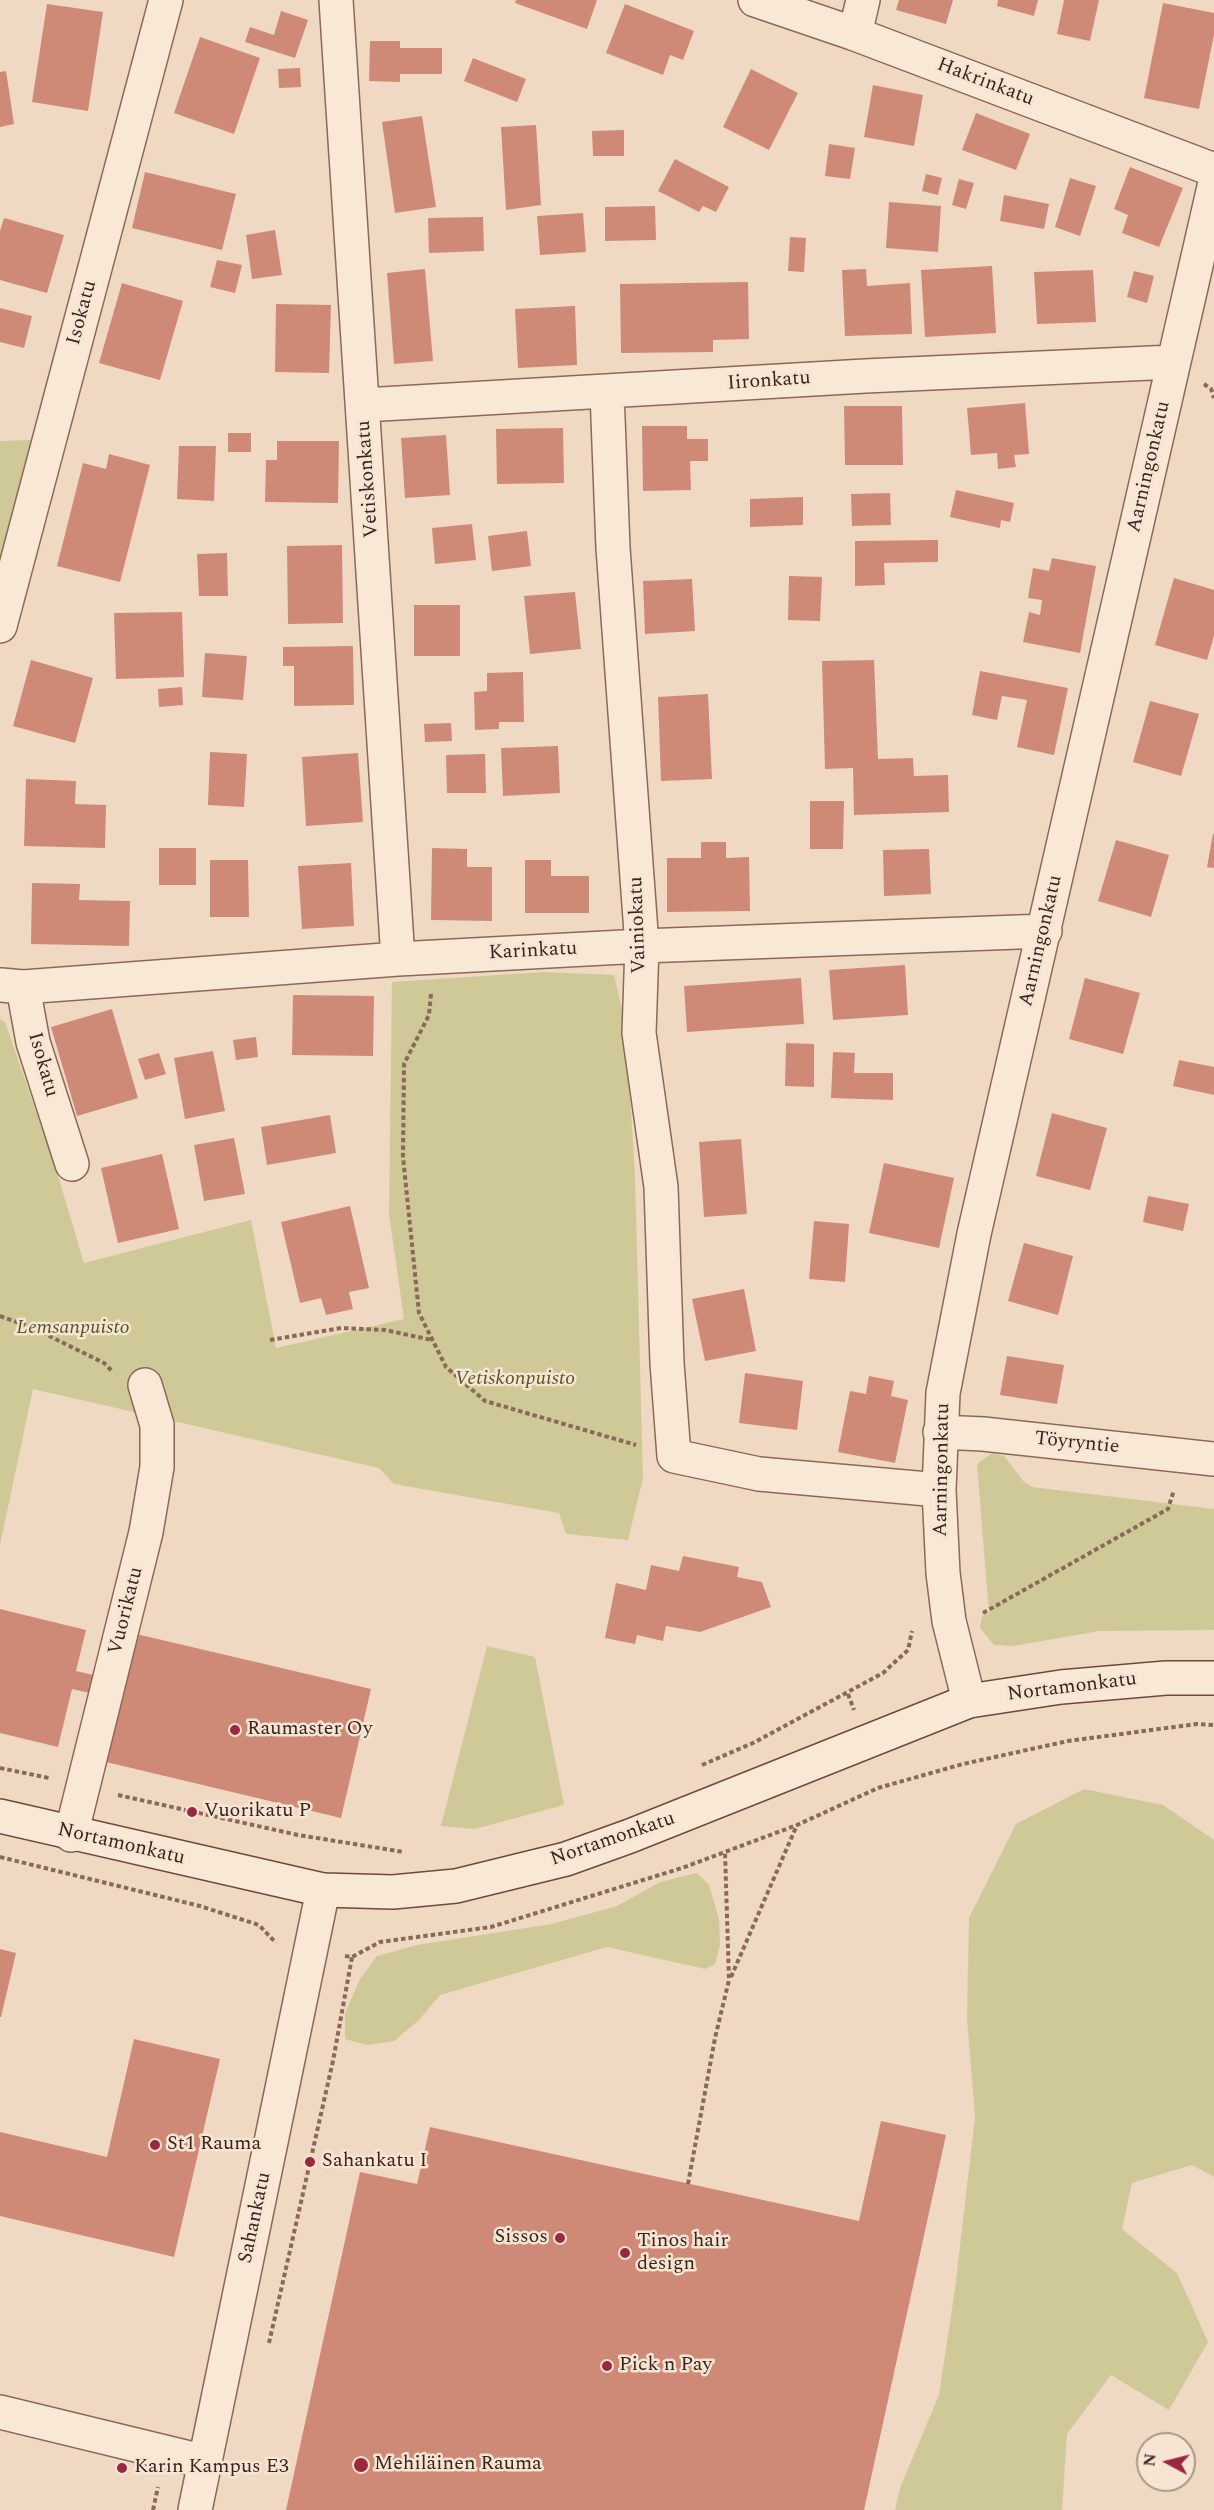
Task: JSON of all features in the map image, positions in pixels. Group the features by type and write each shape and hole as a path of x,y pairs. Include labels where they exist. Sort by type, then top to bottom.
{"street":[{"name":"Isokatu","path":"0,626 166,0"},
{"name":"Vetiskonkatu","path":"336,0 364,405 398,959"},
{"name":"Hakrinkatu","path":"755,0 855,34 1214,170"},
{"path":"855,34 863,0"},
{"name":"Aarningonkatu","path":"969,1701 949,1621 943,1573 939,1490 943,1393 974,1234 1045,931 1173,362 1210,223 1214,187"},
{"name":"Iironkatu","path":"364,405 607,393 864,376 1173,362"},
{"name":"Vainiokatu","path":"607,393 614,548 642,946 639,1033 661,1187 667,1363 674,1456"},
{"name":"Karinkatu","path":"11,986 435,957 642,946 1045,931"},
{"name":"Isokatu","path":"11,986 33,1042 72,1164"},
{"name":"Vuorikatu","path":"72,1835 146,1532 157,1467 157,1425 145,1385"},
{"name":"Töyryntie","path":"940,1432 983,1434 1199,1457"},
{"path":"674,1456 759,1474 939,1490"},
{"name":"Nortamonkatu","path":"0,1816 72,1835 323,1890 393,1892 456,1886 566,1859 762,1785 969,1701 1061,1687 1166,1678 1214,1678"},
{"name":"Sahankatu","path":"195,2510 323,1890"},
{"path":"0,2412 206,2462"}],"path":[{"path":"435,957 429,1015 404,1064 403,1157 418,1313 446,1367 485,1401 674,1456"},
{"path":"0,1316 33,1328 104,1363 128,1388 145,1385"},
{"path":"270,1340 341,1328 385,1330 432,1340"},
{"path":"699,1766 753,1743 848,1694 883,1673 908,1650 915,1621 949,1621 977,1616 1168,1509 1199,1457"},
{"path":"0,1857 200,1906 259,1925 278,1945 352,1957 380,1942 491,1927 682,1868 797,1825 878,1788 963,1764 1068,1741 1197,1724 1214,1725"},
{"path":"0,1775 1,1768 298,1835 412,1853"},
{"path":"688,2184 715,2038 729,1980 797,1825"},
{"path":"725,1852 729,1980"},
{"path":"269,2346 333,2061 352,1957"}],"green space":[{"path":"33,440 0,568 0,441"},
{"name":"Vetiskonpuisto","path":"543,972 614,975 626,1026 635,1177 643,1478 628,1540 566,1534 559,1513 394,1484 379,1468 33,1389 0,1545 0,1019 5,1022 56,1169 84,1263 251,1220 276,1348 404,1319 389,1214 392,982"},
{"path":"992,1453 1004,1456 1024,1482 1032,1487 1214,1509 1214,1630 1099,1631 1013,1646 994,1645 980,1628 982,1616 989,1613 977,1464"},
{"path":"487,1646 535,1657 564,1805 475,1829 441,1826"},
{"path":"1084,1789 1163,1805 1214,1840 1214,2177 1192,2165 1132,2183 1122,2229 1177,2273 1208,2342 1169,2410 1111,2375 1067,2434 1062,2510 895,2510 900,2488 939,2395 955,2289 975,2117 967,2018 969,1918 1016,1824"},
{"path":"697,1873 709,1885 719,1919 720,1945 715,1964 705,1969 607,1947 440,1995 419,2020 394,2041 367,2045 345,2039 345,2013 360,1979 377,1956 417,1945 552,1924 617,1906 660,1882"}],"building":[{"path":"516,0 597,0 587,29 515,3"},
{"path":"899,0 953,0 946,24 896,10"},
{"path":"998,0 1038,0 1034,16 997,6"},
{"path":"1064,0 1099,0 1090,41 1057,34"},
{"path":"1163,3 1214,13 1214,35 1199,109 1144,98"},
{"path":"47,4 103,12 88,111 32,102"},
{"path":"625,4 694,31 683,60 670,55 663,75 606,53"},
{"path":"281,11 308,20 295,58 245,42 250,27 274,35"},
{"path":"200,37 260,58 234,134 174,113"},
{"path":"370,41 400,41 400,48 442,48 442,74 400,74 400,82 369,81"},
{"path":"473,58 526,79 517,102 464,81"},
{"path":"300,68 301,87 279,88 278,69"},
{"path":"751,69 798,93 769,150 723,127"},
{"path":"6,71 14,124 0,127 0,72"},
{"path":"873,85 923,95 914,146 864,137"},
{"path":"976,113 1030,134 1016,170 962,150"},
{"path":"422,116 436,207 395,213 382,122"},
{"path":"536,125 541,205 506,210 501,127"},
{"path":"624,130 624,156 593,156 592,131"},
{"path":"829,144 855,148 850,179 825,176"},
{"path":"675,159 729,187 716,212 703,206 699,212 658,191"},
{"path":"1130,167 1183,188 1159,247 1122,233 1128,215 1114,209"},
{"path":"145,172 236,194 222,250 132,228"},
{"path":"926,174 942,178 938,195 922,191"},
{"path":"1070,178 1096,186 1080,236 1055,227"},
{"path":"959,179 974,183 966,209 952,205"},
{"path":"1004,195 1049,204 1044,229 1000,221"},
{"path":"889,202 941,206 938,252 886,248"},
{"path":"655,206 656,240 605,241 605,207"},
{"path":"583,213 586,252 540,255 537,216"},
{"path":"483,217 484,251 429,253 428,218"},
{"path":"4,218 64,235 47,293 0,280 0,231"},
{"path":"275,230 282,275 252,279 246,235"},
{"path":"790,237 806,238 804,272 788,271"},
{"path":"217,260 242,265 235,293 210,287"},
{"path":"992,266 996,333 925,337 921,270"},
{"path":"425,269 433,361 394,364 387,273"},
{"path":"866,269 867,286 910,283 912,334 845,336 842,270"},
{"path":"1093,270 1096,322 1037,324 1034,272"},
{"path":"1134,271 1154,276 1147,303 1127,297"},
{"path":"748,282 749,339 713,340 713,352 621,353 620,284"},
{"path":"122,283 183,301 160,380 99,363"},
{"path":"276,304 331,305 329,373 275,372"},
{"path":"575,306 577,365 518,368 515,309"},
{"path":"0,308 32,316 24,348 0,342"},
{"path":"1025,403 1029,454 1014,455 1016,467 998,469 997,453 971,455 967,408"},
{"path":"844,406 902,406 903,465 845,465"},
{"path":"642,426 687,426 687,439 708,439 708,461 690,461 691,490 643,491"},
{"path":"563,428 564,483 497,484 496,429"},
{"path":"228,433 251,433 251,452 228,452"},
{"path":"446,435 450,495 405,498 401,438"},
{"path":"277,441 339,441 338,503 265,502 266,460 277,460"},
{"path":"179,446 216,446 214,501 177,499"},
{"path":"109,454 150,465 120,582 57,566 83,463 106,469"},
{"path":"956,490 1014,503 1010,522 1001,520 1000,528 950,517"},
{"path":"890,493 891,525 852,526 851,494"},
{"path":"803,497 803,525 750,527 750,499"},
{"path":"472,524 476,560 435,564 432,528"},
{"path":"527,531 531,566 492,571 488,536"},
{"path":"938,540 938,562 884,563 885,585 855,586 855,541"},
{"path":"342,545 343,623 288,624 287,546"},
{"path":"227,553 228,596 199,596 197,554"},
{"path":"1052,558 1096,566 1080,653 1023,642 1029,612 1040,615 1042,600 1028,598 1033,568 1049,571"},
{"path":"789,576 822,577 820,621 788,620"},
{"path":"1174,578 1214,590 1214,636 1207,660 1155,645"},
{"path":"692,579 695,631 645,634 643,581"},
{"path":"575,592 581,649 530,654 524,596"},
{"path":"414,605 460,605 460,656 414,656"},
{"path":"182,612 184,677 116,679 114,613"},
{"path":"353,646 354,705 294,706 294,666 283,666 283,647"},
{"path":"205,653 247,656 243,700 202,697"},
{"path":"31,660 93,678 75,743 13,726"},
{"path":"874,660 878,759 913,758 914,776 948,775 949,812 854,815 853,768 825,769 822,661"},
{"path":"980,671 1068,688 1054,755 1017,747 1027,700 1002,696 997,720 972,715"},
{"path":"523,672 524,722 499,722 499,729 475,730 474,692 487,691 487,673"},
{"path":"182,687 183,705 159,707 158,689"},
{"path":"708,694 712,779 661,781 658,697"},
{"path":"1150,701 1199,714 1181,776 1133,762"},
{"path":"451,723 452,741 425,742 424,724"},
{"path":"558,746 560,793 503,796 501,748"},
{"path":"210,752 247,754 244,807 208,805"},
{"path":"358,753 363,822 306,826 302,757"},
{"path":"485,754 486,793 447,793 446,755"},
{"path":"26,779 76,781 75,804 106,805 105,848 24,846"},
{"path":"810,801 844,801 843,849 810,849"},
{"path":"1214,834 1214,868 1207,867"},
{"path":"1116,840 1169,855 1151,917 1098,901"},
{"path":"701,842 726,842 726,858 749,857 750,911 667,912 667,858 701,858"},
{"path":"159,848 196,848 196,885 159,885"},
{"path":"432,848 467,849 467,867 492,867 492,921 431,920"},
{"path":"929,849 931,894 884,896 883,850"},
{"path":"210,860 248,860 249,917 210,917"},
{"path":"525,860 551,860 551,876 589,876 589,913 525,913"},
{"path":"351,863 354,926 302,929 298,866"},
{"path":"32,883 80,884 79,900 130,901 129,946 31,944"},
{"path":"905,965 908,1015 833,1020 829,970"},
{"path":"801,978 804,1024 687,1032 684,986"},
{"path":"1085,978 1140,993 1123,1054 1069,1039"},
{"path":"293,995 374,996 373,1056 292,1055"},
{"path":"112,1009 138,1098 77,1116 51,1027"},
{"path":"256,1037 258,1057 236,1060 233,1040"},
{"path":"786,1043 814,1044 814,1087 785,1086"},
{"path":"213,1051 225,1111 185,1119 174,1058"},
{"path":"833,1052 855,1053 854,1073 893,1073 893,1100 831,1098"},
{"path":"159,1053 166,1074 145,1080 138,1059"},
{"path":"1179,1060 1214,1067 1214,1095 1173,1086"},
{"path":"1052,1113 1107,1128 1090,1190 1036,1176"},
{"path":"330,1115 336,1153 267,1165 261,1127"},
{"path":"234,1138 245,1194 204,1201 194,1145"},
{"path":"741,1139 747,1214 704,1217 699,1142"},
{"path":"162,1154 179,1229 118,1243 101,1168"},
{"path":"884,1163 954,1178 939,1248 869,1233"},
{"path":"1148,1196 1189,1204 1183,1231 1143,1222"},
{"path":"350,1206 369,1288 349,1292 353,1309 326,1315 321,1298 300,1303 281,1222"},
{"path":"814,1221 849,1224 845,1282 809,1279"},
{"path":"1024,1243 1073,1256 1058,1315 1008,1301"},
{"path":"744,1289 756,1351 705,1361 692,1299"},
{"path":"1007,1356 1064,1365 1057,1404 1000,1395"},
{"path":"745,1373 803,1381 797,1430 739,1423"},
{"path":"869,1376 894,1381 891,1396 908,1400 895,1463 838,1452 850,1391 866,1394"},
{"path":"683,1556 739,1567 737,1577 762,1582 771,1607 700,1632 666,1626 663,1641 637,1635 635,1644 605,1638 616,1583 646,1590 651,1565 679,1571"},
{"name":"Raumaster Oy","path":"0,1609 86,1630 76,1671 120,1681 132,1633 371,1689 341,1818 102,1761 116,1699 72,1689 58,1747 0,1733"},
{"path":"0,1949 16,1953 1,2017 0,2017"},
{"name":"St1 Rauma","path":"134,2039 220,2059 174,2257 0,2216 0,2132 107,2157"},
{"name":"Pick n Pay","path":"881,2121 946,2135 864,2510 286,2510 360,2172 417,2184 430,2127 859,2221"}],"place":[{"name":"Raumaster Oy","path":"235,1730"},
{"name":"Vuorikatu P","path":"192,1812"},
{"name":"St1 Rauma","path":"155,2145"},
{"name":"Sahankatu I","path":"310,2162"},
{"name":"Sissos","path":"560,2238"},
{"name":"Tinos hair design","path":"625,2253"},
{"name":"Pick n Pay","path":"607,2366"},
{"name":"Mehiläinen Rauma","path":"361,2465"},
{"name":"Karin Kampus E3","path":"122,2468"}],"park label":[{"name":"Lemsanpuisto","path":"73,1329"}]}
